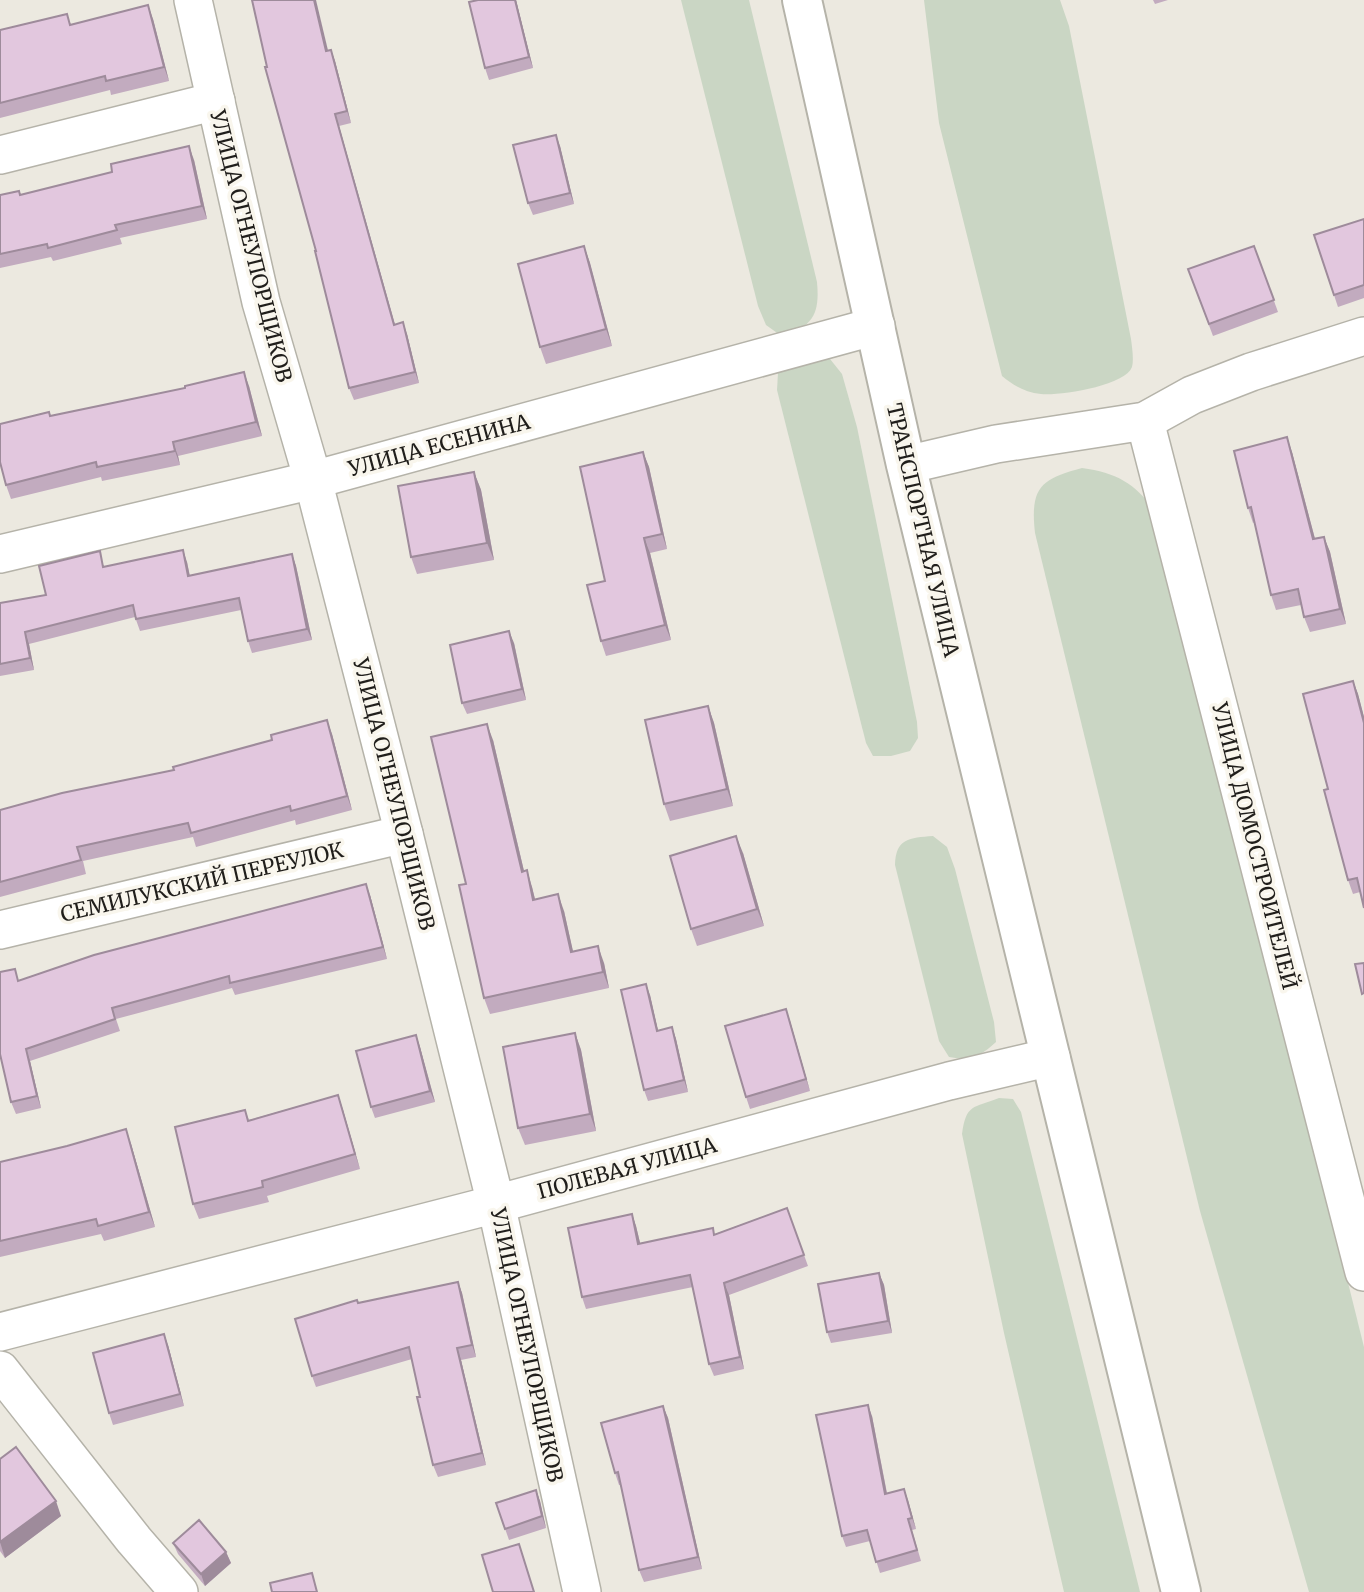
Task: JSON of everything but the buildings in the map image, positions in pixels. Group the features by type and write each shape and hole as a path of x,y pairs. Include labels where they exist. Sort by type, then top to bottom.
{"main road":[{"name":"ТРАНСПОРТНАЯ УЛИЦА","path":"802,0 906,465 1181,1592"}],"street":[{"name":"УЛИЦА ОГНЕУПОРЩИКОВ","path":"193,0 261,302 313,480 496,1204 582,1592"},
{"path":"0,155 216,101"},
{"name":"УЛИЦА ЕСЕНИНА","path":"0,554 313,480 876,326"},
{"path":"906,465 996,444 1145,421 1192,395 1251,372 1364,336"},
{"name":"УЛИЦА ДОМОСТРОИТЕЛЕЙ","path":"1145,421 1364,1272"},
{"name":"СЕМИЛУКСКИЙ ПЕРЕУЛОК","path":"0,930 404,834"},
{"name":"ПОЛЕВАЯ УЛИЦА","path":"0,1332 1051,1057"},
{"path":"0,1370 134,1540 179,1592"}],"green space":[{"path":"681,0 749,0 817,282 817,303 812,318 807,324 791,332 780,335 766,325 758,306"},
{"path":"924,0 1060,0 1069,26 1131,339 1132,367 1117,380 1076,391 1041,394 1020,388 1002,376 939,123"},
{"path":"822,355 830,359 842,374 857,427 917,722 918,738 910,751 891,756 873,756 866,743 777,390 778,373 784,367"},
{"path":"1082,468 1106,473 1125,482 1141,495 1157,514 1364,1347 1364,1592 1309,1592 1200,1211 1035,533 1034,505 1041,488 1056,476"},
{"path":"933,836 947,847 955,869 994,1022 996,1042 980,1054 969,1058 949,1057 939,1041 895,865 901,844 911,839"},
{"path":"999,1098 1013,1099 1021,1112 1140,1592 1064,1592 1004,1333 962,1134 966,1117 972,1108"}]}
